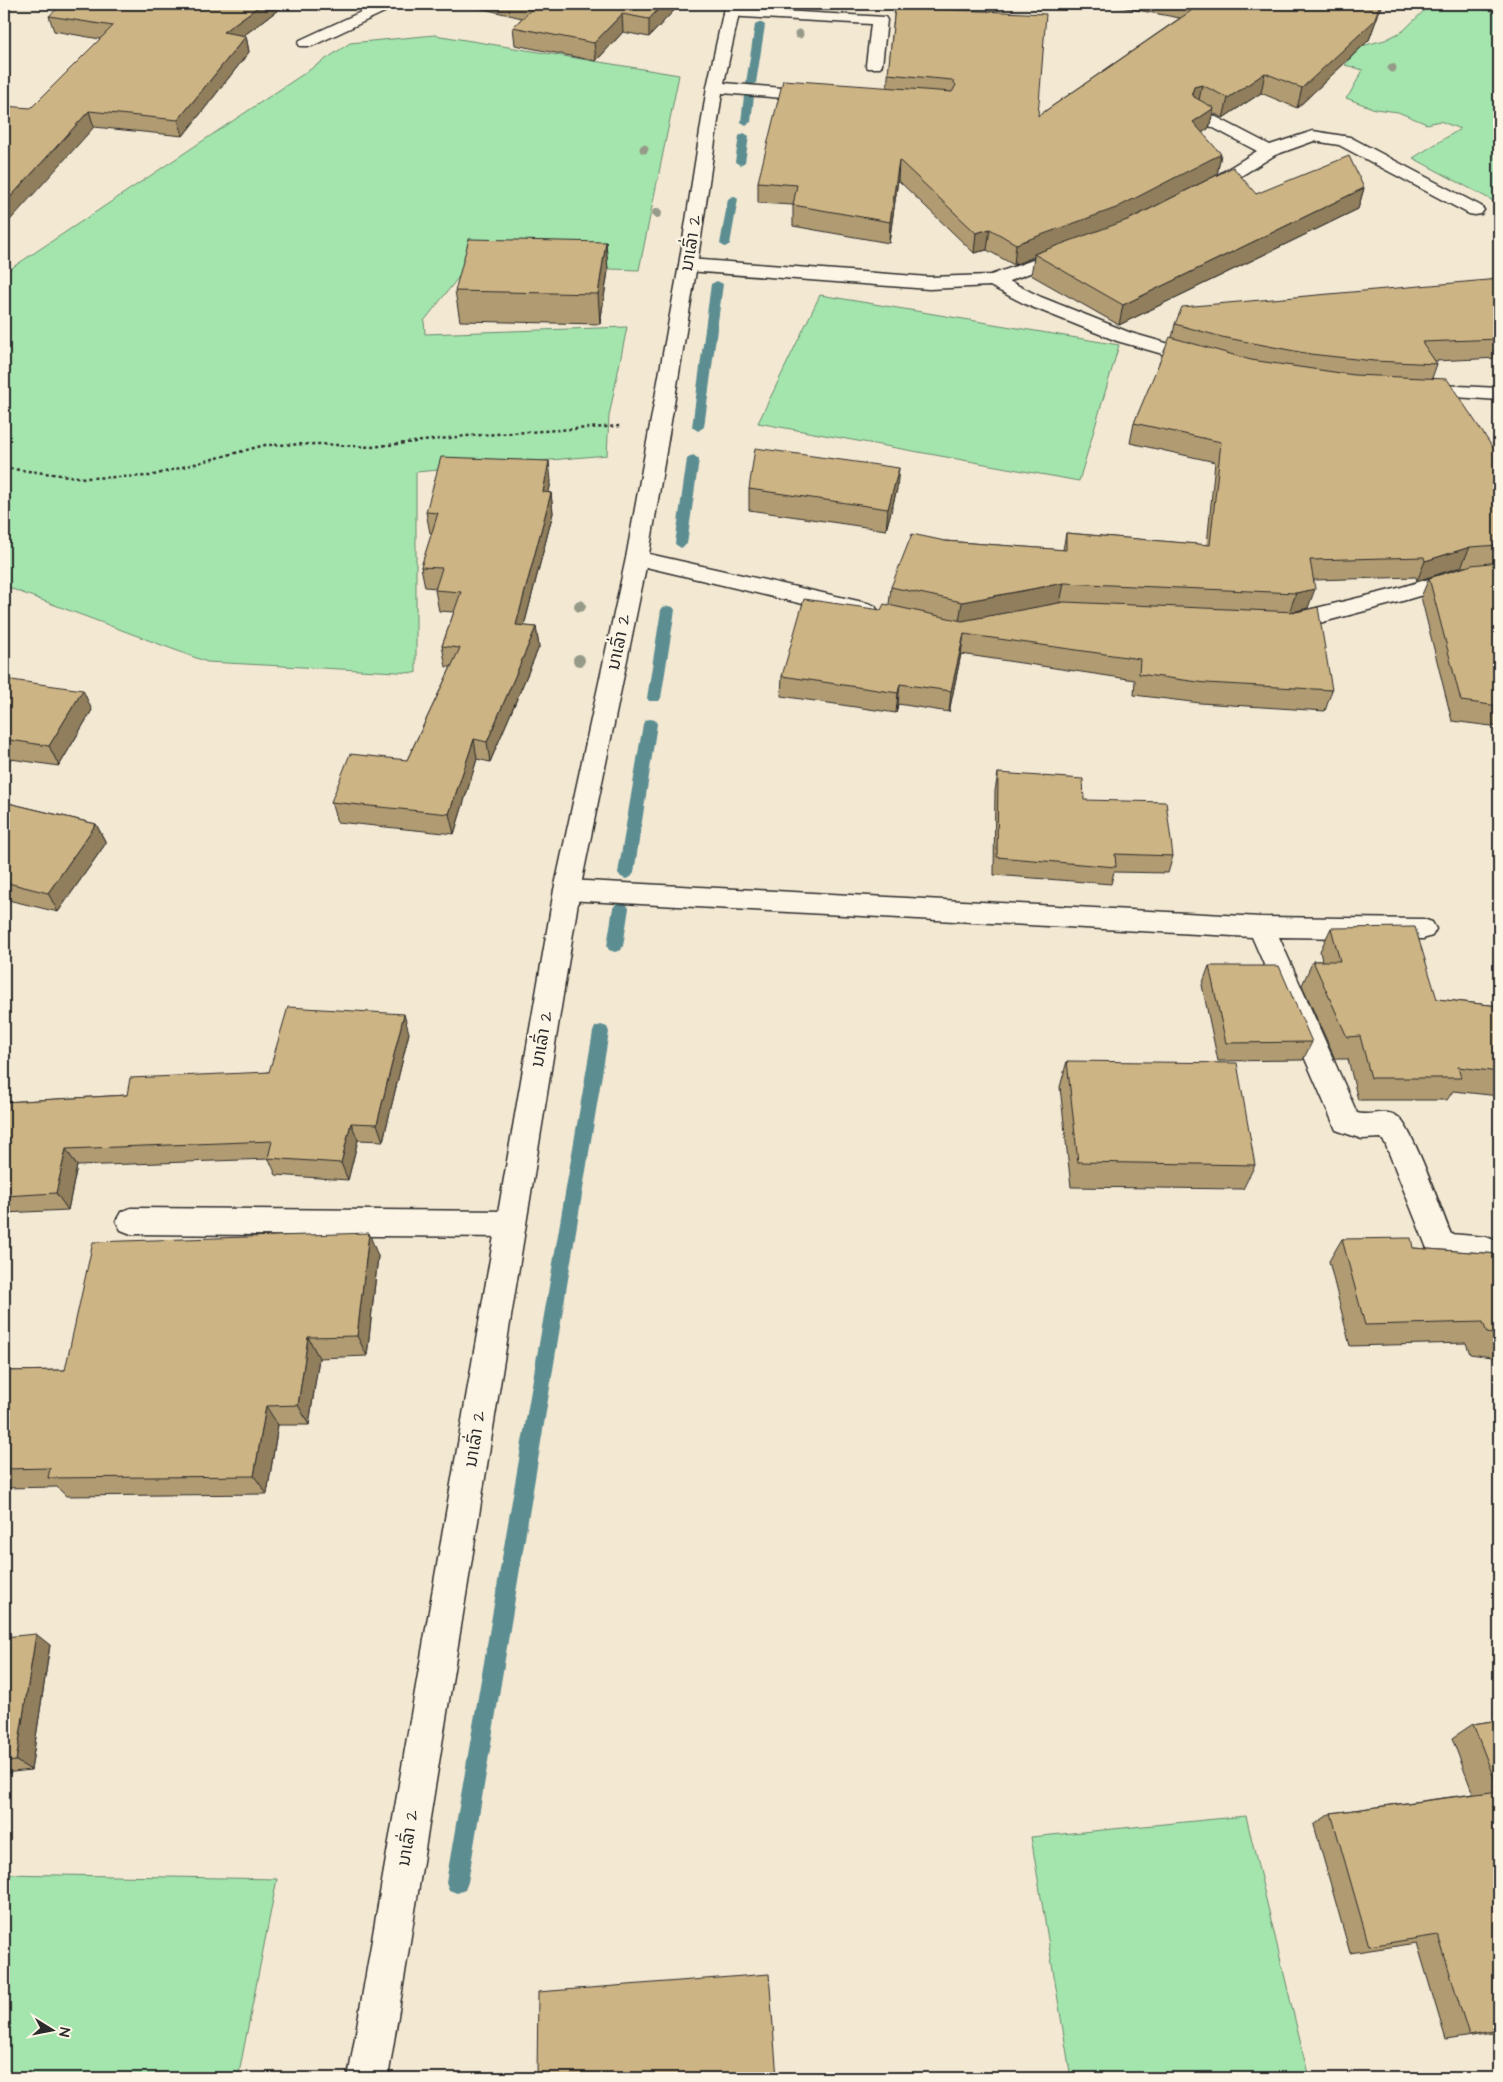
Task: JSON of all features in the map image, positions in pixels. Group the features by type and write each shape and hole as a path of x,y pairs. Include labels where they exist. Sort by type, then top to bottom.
{"street":[{"path":"306,44 390,4"},
{"path":"732,8 879,20 874,65"},
{"name":"ນາເລົ່າ 2","path":"368,2078 567,890 637,558 688,265 715,87 732,8"},
{"path":"715,87 830,97"},
{"path":"1197,112 1269,151"},
{"path":"1189,198 1216,185 1269,151 1313,136 1344,141 1476,210"},
{"path":"688,265 930,283 993,280 1083,247"},
{"path":"993,280 1034,301 1124,337 1218,364"},
{"path":"1395,389 1499,394"},
{"path":"637,558 884,615"},
{"path":"1259,622 1289,623 1400,596 1462,576 1499,572"},
{"path":"567,890 1261,926 1423,929"},
{"path":"1261,926 1346,1121 1362,1128 1388,1125 1397,1136 1441,1247 1486,1250"},
{"path":"131,1221 511,1224"}],"path":[{"path":"4,468 85,478 150,476 265,445 319,444 371,448 466,436 660,424"}],"green space":[{"path":"1431,4 1474,4 1474,8 1499,12 1499,204 1413,158 1460,129 1440,121 1427,124 1398,112 1375,109 1346,98 1363,70 1345,65 1361,46 1385,40 1403,31"},
{"path":"435,35 679,75 639,270 469,264 424,321 425,334 627,327 609,416 607,455 416,472 416,673 207,662 4,586 4,273 350,43"},
{"path":"820,295 1119,345 1079,481 758,423"},
{"path":"1246,1816 1309,2078 1071,2078 1031,1837"},
{"path":"4,1874 277,1879 238,2078 4,2078"}],"building":[{"path":"63,4 262,4 223,32 246,36 178,120 89,111 4,204 4,106 31,108 113,26 49,16"},
{"path":"532,4 663,4 649,19 622,14 594,43 513,27 536,5"},
{"path":"1201,4 1380,4 1374,21 1302,88 1265,73 1228,98 1202,85 1194,87 1192,93 1194,97 1214,108 1193,122 1221,154 1116,208 1016,244 990,229 976,233 899,160 890,222 793,205 797,185 758,182 783,80 952,92 956,85 952,80 888,74 895,7 1046,14 1038,116"},
{"path":"1349,156 1364,188 1123,305 1034,254 1130,219 1233,167 1256,194"},
{"path":"469,239 606,242 598,294 455,291"},
{"path":"1499,279 1499,339 1422,342 1437,364 1374,361 1310,354 1222,337 1175,324 1182,307"},
{"path":"1170,337 1251,360 1354,375 1447,379 1499,457 1499,545 1470,547 1425,561 1424,557 1310,560 1315,589 1296,593 1064,583 962,602 891,587 912,534 945,541 1066,550 1066,533 1210,545 1221,442 1134,423"},
{"path":"755,448 899,468 888,509 749,489"},
{"path":"441,457 549,461 543,492 551,493 516,625 536,627 487,742 474,739 449,814 331,802 350,754 407,760 460,648 442,646 461,592 435,590 442,568 421,567 438,513 426,512"},
{"path":"1499,562 1499,706 1461,701 1429,578 1472,565"},
{"path":"804,599 881,610 884,604 962,621 1064,602 1296,612 1318,607 1332,690 1206,683 1139,674 1140,659 964,634 951,691 900,684 898,693 782,676"},
{"path":"4,679 83,690 49,746 4,739"},
{"path":"998,773 1083,779 1084,800 1166,802 1173,856 1115,854 1116,867 997,857"},
{"path":"4,802 96,824 48,893 4,882"},
{"path":"1415,927 1437,999 1499,1006 1499,1072 1458,1067 1461,1078 1371,1078 1360,1036 1347,1037 1313,961 1340,961 1331,928"},
{"path":"1209,966 1279,966 1312,1042 1226,1043"},
{"path":"288,1007 404,1014 377,1124 351,1123 341,1163 268,1158 272,1141 66,1149 56,1193 4,1196 4,1102 127,1095 130,1078 269,1072"},
{"path":"1067,1061 1237,1063 1255,1165 1078,1162"},
{"path":"369,1233 357,1336 308,1337 298,1405 266,1406 254,1476 48,1478 50,1468 4,1469 4,1371 65,1370 93,1242"},
{"path":"1411,1238 1413,1248 1499,1254 1499,1335 1487,1333 1483,1322 1365,1325 1342,1239"},
{"path":"36,1634 16,1761 4,1762 4,1637"},
{"path":"1499,1720 1499,1791 1473,1724"},
{"path":"1499,1791 1499,2030 1469,2035 1438,1935 1369,1946 1331,1813"},
{"path":"769,1974 777,2078 537,2078 538,1992"}],"waterway":[{"path":"751,83 760,25"},
{"path":"746,122 749,96"},
{"path":"740,162 744,136"},
{"path":"725,244 733,199"},
{"path":"698,427 717,284"},
{"path":"681,544 693,459"},
{"path":"654,698 668,610"},
{"path":"626,873 650,724"},
{"path":"615,946 621,908"},
{"path":"457,1882 601,1032"}]}
